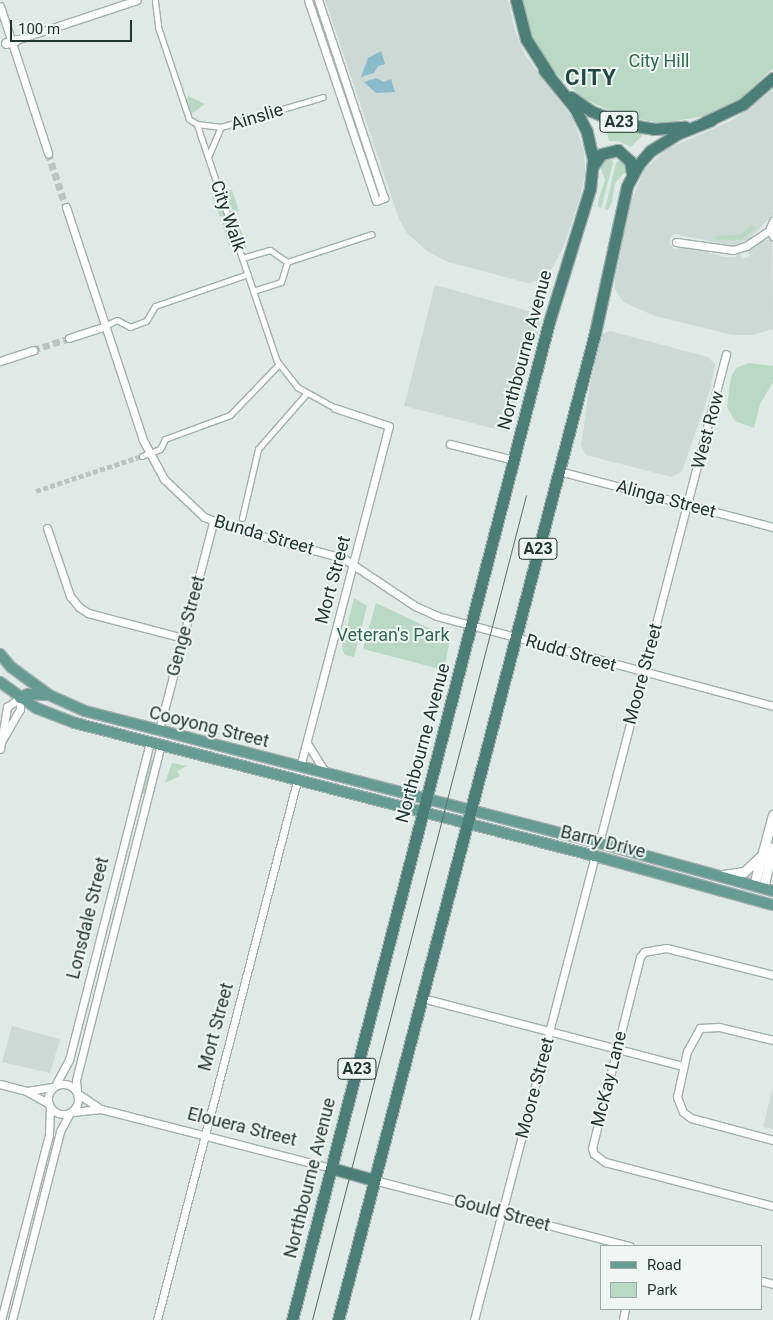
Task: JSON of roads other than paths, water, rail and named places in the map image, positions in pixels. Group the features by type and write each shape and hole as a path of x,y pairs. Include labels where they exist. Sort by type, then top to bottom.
{"highway":[{"name":"A23","path":"516,0 526,39 544,70 576,102 624,124 666,129 711,120"},
{"name":"Northbourne Avenue","path":"292,1320 549,322 590,190 593,166 591,145 582,120 544,70"},
{"name":"A23","path":"338,1320 601,308 622,203 632,174 645,155 656,146 743,104 773,78"},
{"path":"593,166 605,151 618,150 630,161 632,174"},
{"name":"Elouera Street","path":"331,1168 374,1180"}],"main road":[{"name":"Cooyong Street","path":"0,654 21,675 49,696 85,712 427,800"},
{"path":"20,698 23,692 21,675"},
{"name":"Cooyong Street","path":"0,682 20,698 63,719 423,814"},
{"path":"20,698 28,694 49,696"},
{"name":"Lonsdale Street","path":"150,742 159,730"},
{"name":"Lonsdale Street","path":"159,730 161,745"},
{"path":"248,768 251,754"},
{"name":"Mort Street","path":"297,781 300,767"},
{"name":"Barry Drive","path":"427,800 598,843 773,891"},
{"name":"Barry Drive","path":"423,814 595,856 773,905"},
{"path":"754,901 758,887"}],"street":[{"path":"8,42 137,0"},
{"path":"308,0 376,201 384,198 318,0"},
{"name":"City Walk","path":"155,1 158,27 189,119 196,124 279,364 287,378 306,394 335,408"},
{"path":"0,6 8,42 48,153"},
{"path":"331,68 344,77"},
{"name":"Ainslie","path":"208,157 222,127 323,97"},
{"path":"345,114 350,97"},
{"path":"196,124 222,127"},
{"name":"Bunda Street","path":"66,207 145,454 188,505 213,522 344,558 354,567 421,609 471,626"},
{"path":"676,242 733,250 746,246 772,233 773,221"},
{"path":"287,262 372,234"},
{"path":"242,258 270,250 287,262"},
{"path":"253,291 281,282 287,262"},
{"path":"69,338 117,320 130,327 146,321 155,306 248,274"},
{"path":"0,361 33,350"},
{"name":"West Row","path":"688,505 726,354"},
{"path":"145,454 160,449 165,439 230,415 279,364"},
{"path":"242,518 258,449 306,394"},
{"name":"Mort Street","path":"300,767 354,567 389,426 335,408"},
{"path":"450,444 514,460"},
{"name":"Alinga Street","path":"559,471 773,527"},
{"name":"Moore Street","path":"598,843 688,505"},
{"name":"Genge Street","path":"159,730 213,522"},
{"path":"47,528 70,596 79,607 88,613 183,638"},
{"name":"Rudd Street","path":"471,626 773,706"},
{"path":"3,738 20,709 20,698"},
{"path":"0,749 7,707 20,698"},
{"name":"Lonsdale Street","path":"55,1087 65,1070 150,742"},
{"path":"307,743 320,768 328,774"},
{"name":"Lonsdale Street","path":"77,1093 76,1080 161,745"},
{"name":"Mort Street","path":"157,1320 297,781"},
{"path":"758,887 762,854 773,815"},
{"path":"129,822 140,825"},
{"path":"758,887 773,847"},
{"path":"715,874 744,872 762,854"},
{"name":"Moore Street","path":"474,1320 595,856"},
{"name":"McKay Lane","path":"773,975 666,948 650,949 640,957 593,1142 594,1154 605,1162 773,1206"},
{"path":"422,998 683,1066"},
{"path":"78,1022 90,1025"},
{"path":"773,1040 719,1026 700,1028 690,1043 677,1097 683,1112 691,1118 773,1140"},
{"path":"0,1084 26,1091 49,1105 56,1113 71,1113"},
{"path":"12,1320 60,1130 78,1104 77,1093 68,1085 26,1091"},
{"path":"1,1320 51,1128 48,1095 55,1087"},
{"name":"Elouera Street","path":"77,1093 101,1109 331,1168"},
{"name":"Elouera Street","path":"71,1113 101,1109"},
{"path":"37,1180 47,1182"},
{"name":"Gould Street","path":"374,1180 626,1245"},
{"path":"18,1255 28,1258"}],"water":[{"path":"381,51 385,64 378,66 374,73 361,77 368,58"},
{"path":"376,78 384,82 391,79 395,92 376,93 364,82"}],"tunnel":[{"path":"48,153 66,207"},
{"path":"33,350 69,338"},
{"path":"36,491 142,456"}],"tram line":[{"path":"312,1320 526,495"}],"district":[{"name":"CITY","path":"591,78"}],"park label":[{"name":"City Hill","path":"659,61"},
{"name":"Veteran's Park","path":"393,635"}]}
